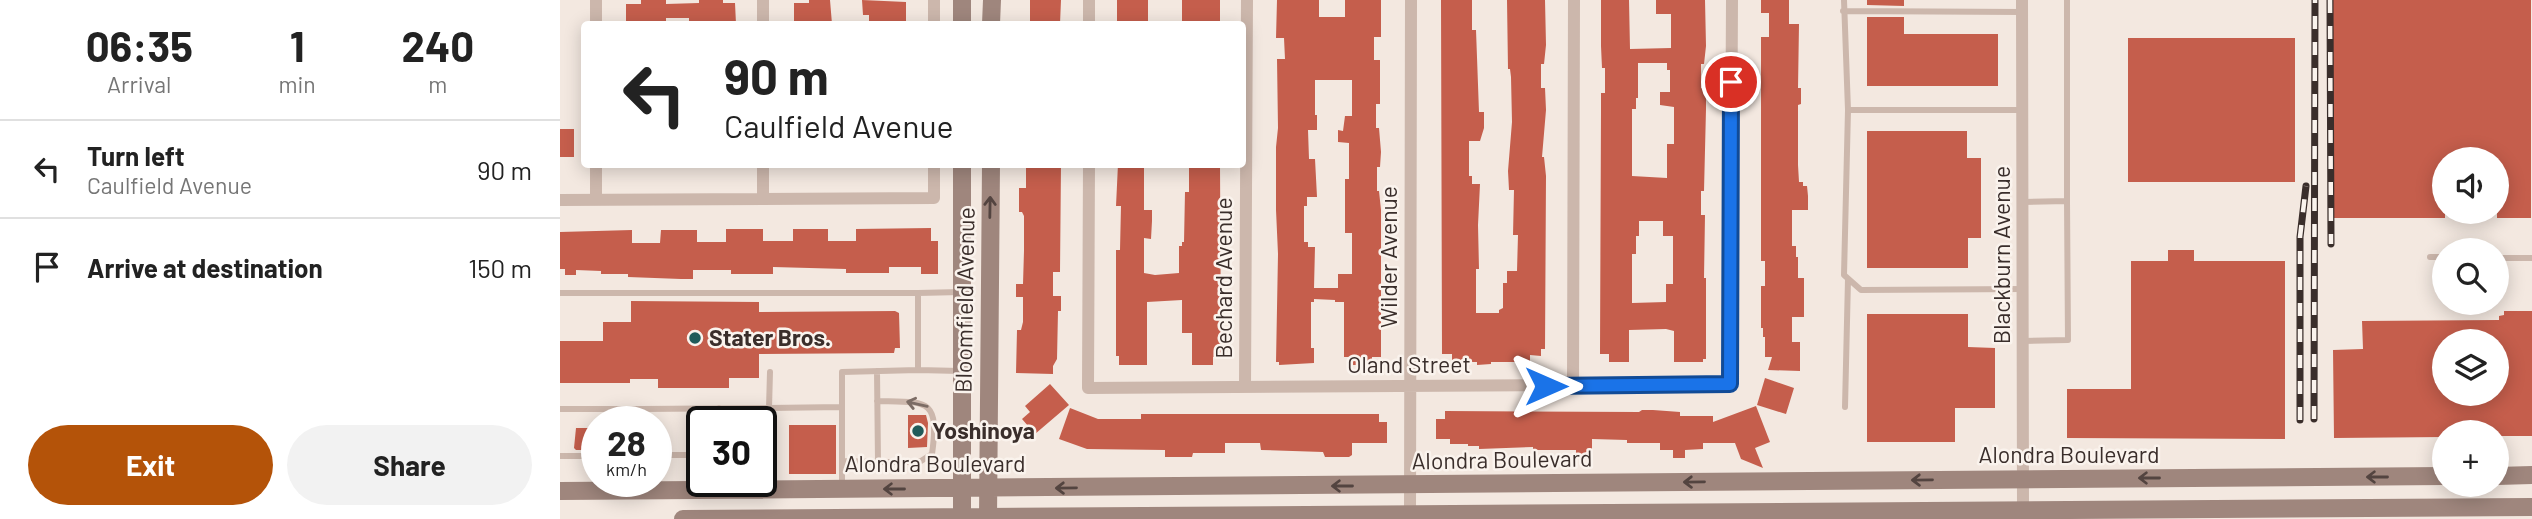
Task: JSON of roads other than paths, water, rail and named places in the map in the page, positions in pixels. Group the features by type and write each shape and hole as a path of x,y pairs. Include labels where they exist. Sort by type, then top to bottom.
{"main road":[{"path":"962,0 962,21"},
{"path":"991,21 992,0"},
{"name":"Bloomfield Avenue","path":"962,168 962,518"},
{"name":"Bloomfield Avenue","path":"988,518 991,168"},
{"path":"963,292 989,293"},
{"path":"2509,476 2532,475"},
{"name":"Alondra Boulevard","path":"777,488 988,489 2432,476"},
{"name":"Alondra Boulevard","path":"560,491 686,487"},
{"path":"719,497 720,519"},
{"path":"683,519 1410,514 1653,516 2023,510 2084,514 2309,514 2532,507"}],"street":[{"path":"596,0 596,21"},
{"path":"763,0 763,21"},
{"path":"934,0 934,21"},
{"path":"1089,0 1089,21"},
{"name":"Bechard Avenue","path":"1245,387 1247,0"},
{"name":"Wilder Avenue","path":"1410,514 1411,0"},
{"path":"1573,385 1574,0"},
{"name":"Oland Street","path":"1088,168 1088,388 1730,384 1732,0"},
{"name":"Blackburn Avenue","path":"2022,6 2023,510"},
{"path":"596,168 596,200"},
{"path":"763,168 763,199"},
{"path":"560,200 934,198 934,168"}],"lane":[{"path":"1844,0 1848,110 1844,275 1861,290 2023,289"},
{"path":"2023,341 2068,340 2067,0"},
{"path":"1843,11 2022,6"},
{"path":"1848,110 2022,110"},
{"path":"2022,202 2067,201"},
{"path":"2509,258 2532,258"},
{"path":"1845,407 1848,279"},
{"path":"560,293 963,292"},
{"path":"918,293 918,370"},
{"path":"842,490 842,372 962,371"},
{"path":"769,406 770,372"},
{"path":"877,372 878,462"},
{"path":"842,461 921,461 932,454 933,420 927,406 913,402 877,401"},
{"path":"777,408 842,407"},
{"path":"560,409 581,409"},
{"path":"560,456 581,456"}],"railway":[{"path":"2314,419 2315,0"},
{"path":"2330,0 2331,244"},
{"path":"2300,420 2300,237 2306,186"}],"place":[{"name":"Stater Bros.","path":"695,338"},
{"name":"Yoshinoya","path":"918,431"}]}
